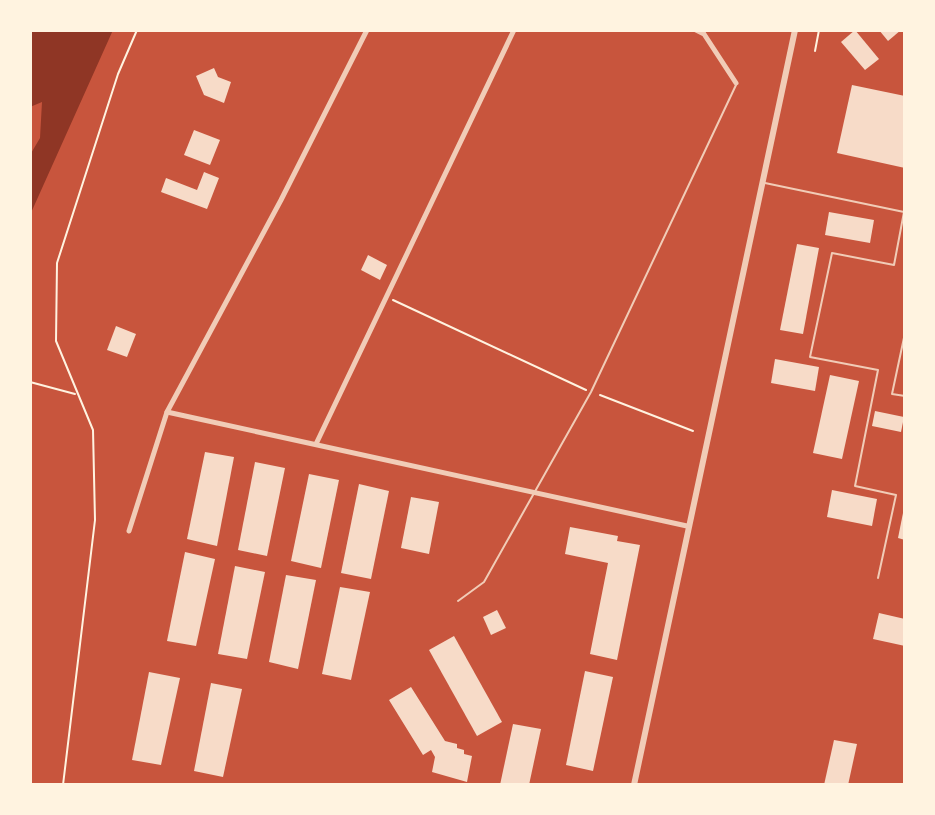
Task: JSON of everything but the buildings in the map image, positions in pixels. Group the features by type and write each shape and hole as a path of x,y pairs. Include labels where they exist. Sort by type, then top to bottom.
{"street":[{"path":"129,531 167,412 281,200 367,30"},
{"path":"316,444 514,30"},
{"path":"696,30 704,34 736,83"},
{"path":"634,785 795,30"},
{"path":"167,412 534,490 687,526"}],"lane":[{"path":"458,601 484,582 591,392 736,83"},
{"path":"762,183 905,212 894,265 832,253 810,357 878,370 855,486 896,495 878,578"},
{"path":"905,333 892,394 905,396"}],"path":[{"path":"63,785 95,520 93,430 56,341 57,263 118,74 137,30"},
{"path":"815,51 819,30"},
{"path":"388,297 591,392 693,431"},
{"path":"30,382 77,395"}],"shaded area":[{"path":"30,30 113,30 30,215 30,155 40,138 42,102 30,107"}]}
